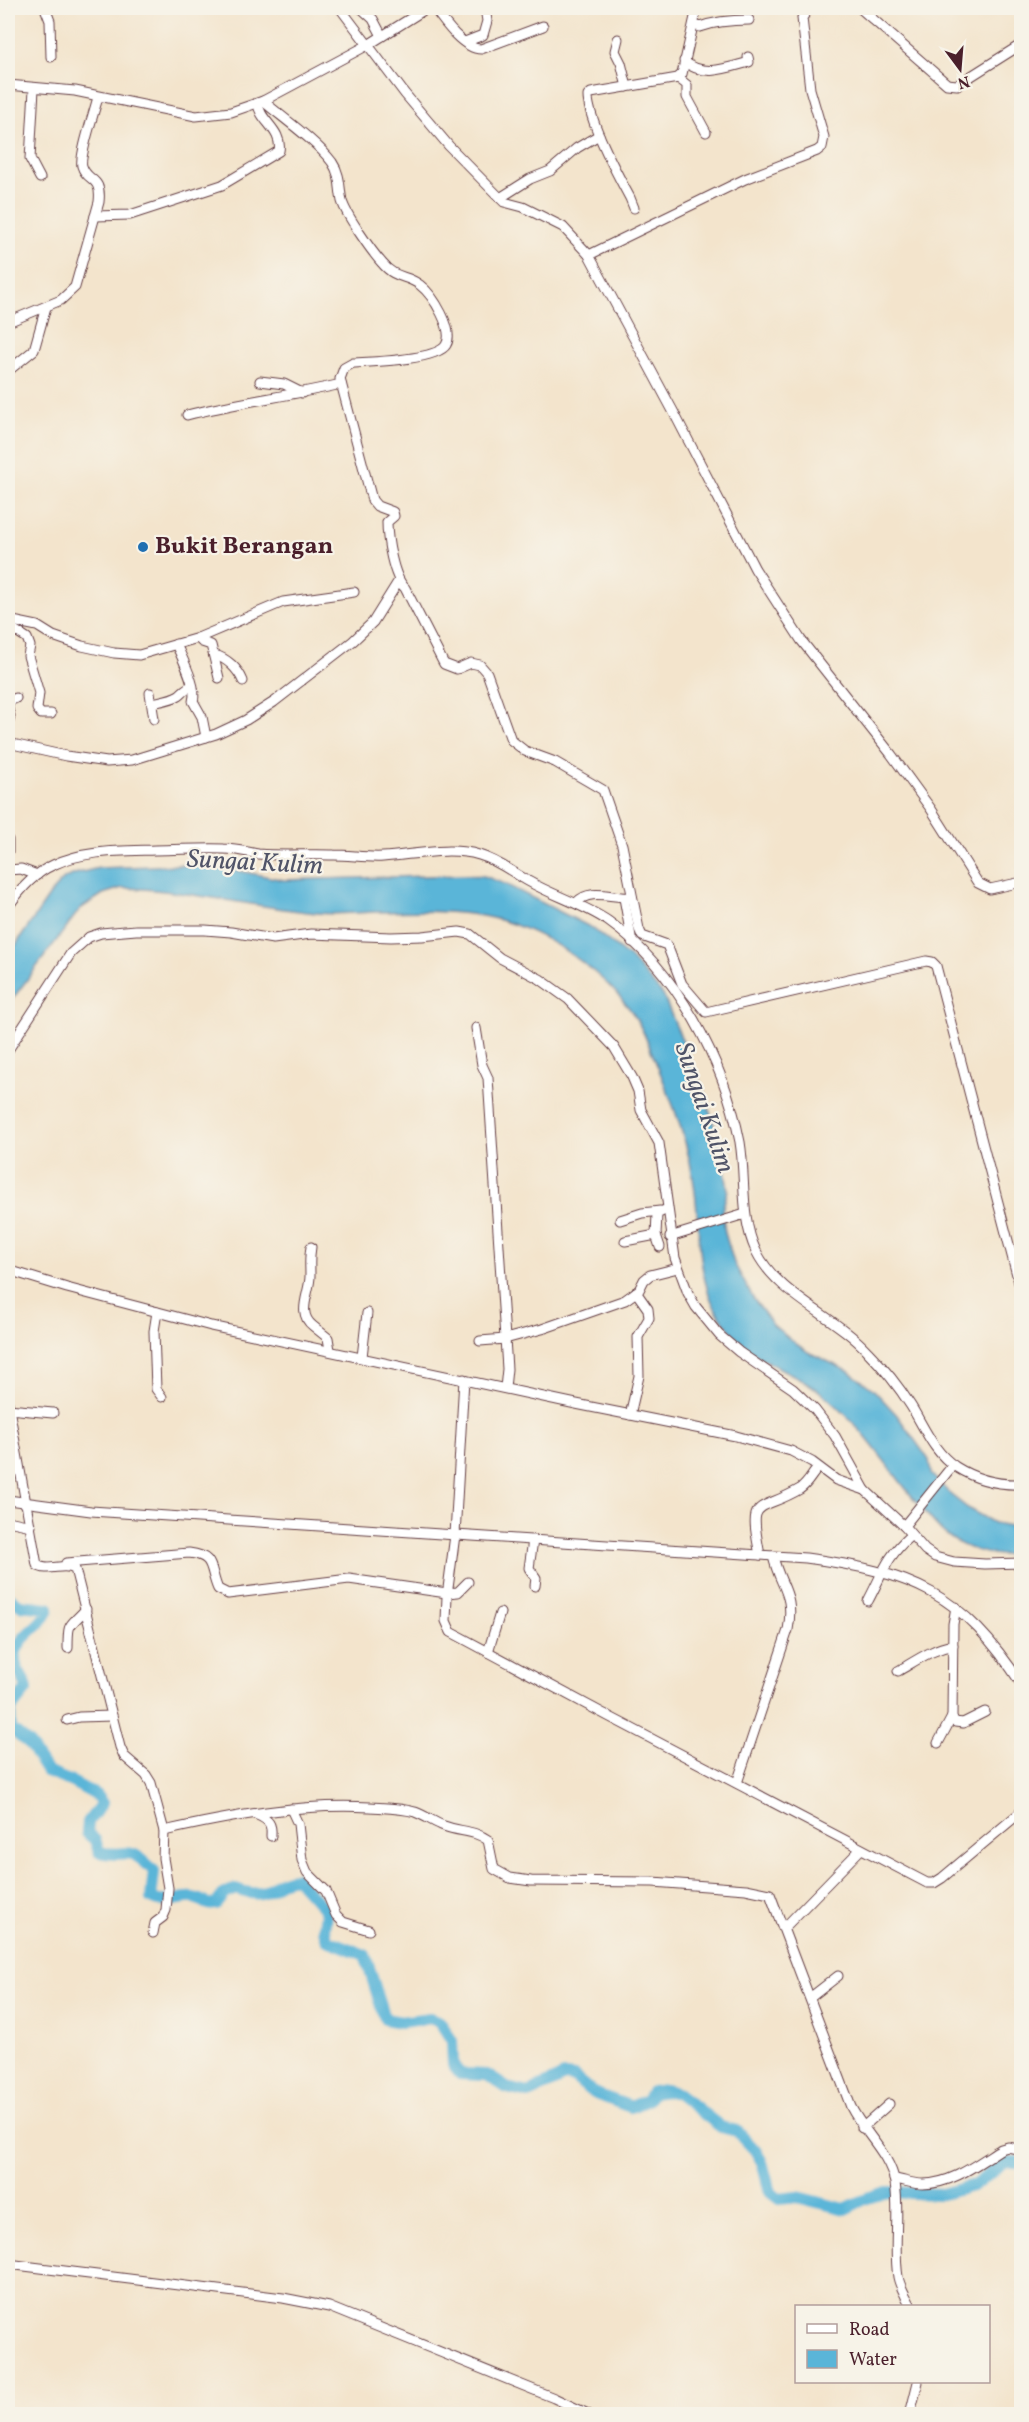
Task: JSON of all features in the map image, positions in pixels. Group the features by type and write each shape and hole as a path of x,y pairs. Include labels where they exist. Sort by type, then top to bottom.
{"street":[{"path":"45,8 50,21 51,57"},
{"path":"340,8 405,94 449,146 504,202 524,207 563,227 589,255 755,569 801,640 913,784 978,883 990,890 1022,882"},
{"path":"361,8 374,19 382,36"},
{"path":"8,85 75,91 196,116 231,112 260,102 368,45 427,8"},
{"path":"434,8 450,31 474,49 481,49 543,26"},
{"path":"465,42 483,35 487,21 485,8"},
{"path":"634,208 599,135 588,96 596,91 678,78 682,74 695,25 697,8"},
{"path":"589,255 745,179 822,147 824,137 810,89 802,18 809,8"},
{"path":"860,8 947,84 957,85 1022,44"},
{"path":"695,25 700,27 707,23 725,20 749,20"},
{"path":"618,39 615,51 621,63 627,87"},
{"path":"684,61 694,69 720,71 749,62 748,57"},
{"path":"720,71 726,80"},
{"path":"678,78 687,85 687,97 706,132"},
{"path":"34,89 30,159 40,178"},
{"path":"8,322 61,300 75,287 100,190 85,172 81,159 98,97"},
{"path":"95,216 130,215 222,185 279,151 277,134 259,112 260,102"},
{"path":"260,102 332,162 341,182 342,201 381,262 393,275 421,285 442,314 449,333 447,344 441,351 429,356 353,363 344,368 341,384 372,500 377,506 393,512 394,516 387,522 387,534 398,582 405,588 444,664 457,669 471,663 480,665 487,673 511,740 517,746 555,762 603,790 620,836 632,942"},
{"path":"500,198 530,179 550,171 577,148 599,135"},
{"path":"8,370 34,351 46,307"},
{"path":"260,381 284,384 302,393"},
{"path":"275,396 279,387 284,384"},
{"path":"187,415 341,384"},
{"path":"8,742 66,756 107,762 132,760 206,737 246,720 274,702 353,641 373,622 398,582"},
{"path":"8,620 37,626 53,636 114,653 139,655 198,638 283,602 354,592"},
{"path":"8,626 27,638 30,646 28,656 39,693 38,710 41,714 51,714"},
{"path":"198,638 211,645 219,678"},
{"path":"176,644 195,695 193,701 202,717 206,737"},
{"path":"214,655 224,657 243,681"},
{"path":"152,703 171,698 180,694 184,688 192,686"},
{"path":"150,693 154,719"},
{"path":"8,709 10,716 8,724"},
{"path":"8,840 8,852"},
{"path":"8,907 37,875 50,866 63,860 101,852 226,849 282,855 377,857 464,853 480,855 498,863 556,896 576,903 608,921 651,961 685,1005 723,1084 740,1141 741,1215 763,1264 775,1279 844,1329 866,1349 890,1376 911,1406 927,1435 951,1467 986,1480 1008,1485 1022,1484"},
{"path":"8,870 21,869 37,875"},
{"path":"576,903 579,899 595,895 628,898"},
{"path":"628,898 642,936 667,945 682,984 706,1012 926,961 936,966 1022,1294"},
{"path":"8,1050 71,953 89,937 101,933 136,930 205,930 273,939 311,934 391,937 459,932 470,934 500,958 540,979 568,999 614,1047 632,1077 638,1091 641,1110 658,1143 663,1163 663,1210 675,1235 678,1268 696,1307 719,1335 739,1352 793,1389 815,1410 835,1436 865,1490"},
{"path":"476,1028 482,1065 488,1078 507,1369 505,1388"},
{"path":"620,1220 642,1213 663,1210"},
{"path":"660,1247 656,1235 657,1214 663,1210"},
{"path":"675,1235 741,1215"},
{"path":"625,1241 656,1235"},
{"path":"311,1247 308,1260 309,1289 304,1304 306,1317 311,1325 328,1338 330,1350"},
{"path":"480,1341 505,1340 625,1300 636,1292 650,1275 678,1268"},
{"path":"8,1270 211,1326 736,1436 780,1448 801,1457 836,1480 865,1490 907,1523 911,1534 925,1550 935,1557 954,1562 1022,1563"},
{"path":"630,1415 639,1376 638,1337 649,1318 648,1309 636,1292"},
{"path":"157,1312 154,1331 156,1389 162,1397"},
{"path":"362,1357 367,1314"},
{"path":"464,1379 455,1535 447,1593 446,1621 451,1632 927,1883 934,1883 1022,1812"},
{"path":"37,1565 27,1503 10,1438 8,1407 53,1413"},
{"path":"907,1523 951,1467"},
{"path":"760,1555 754,1521 756,1513 763,1505 800,1488 818,1468"},
{"path":"8,1500 91,1511 760,1555 848,1564 881,1571 920,1586 956,1607 995,1645 1022,1685"},
{"path":"8,1521 31,1526"},
{"path":"868,1601 881,1571 894,1550 911,1534"},
{"path":"533,1540 529,1568 536,1578 535,1586"},
{"path":"37,1565 189,1554 207,1557 218,1589 222,1593 349,1579 447,1593 458,1592 468,1582"},
{"path":"737,1783 788,1630 790,1616 787,1591 775,1567 773,1556"},
{"path":"37,1565 43,1568 69,1566 75,1569 124,1756 146,1775 151,1784 164,1831 163,1858 168,1888 166,1910 163,1917 154,1923 153,1933"},
{"path":"938,1743 952,1717 953,1624 956,1607"},
{"path":"68,1648 68,1628 71,1621 86,1609"},
{"path":"488,1652 500,1613"},
{"path":"898,1671 923,1655 953,1645"},
{"path":"952,1717 956,1722 963,1723 985,1712"},
{"path":"67,1720 79,1717 112,1716"},
{"path":"164,1831 203,1822 291,1809 350,1806 414,1812 443,1826 479,1834 488,1840 494,1869 510,1878 531,1881 653,1881 771,1894 851,2107 862,2128 881,2150 895,2181 898,2277 910,2305"},
{"path":"291,1809 298,1824 302,1860 307,1872 326,1891 336,1915 343,1922 369,1930"},
{"path":"257,1815 268,1819 272,1827 271,1836"},
{"path":"784,1927 861,1849"},
{"path":"811,1996 838,1976"},
{"path":"862,2128 889,2104"},
{"path":"895,2181 922,2184 939,2181 962,2174 1001,2149 1022,2150"},
{"path":"8,2264 284,2298 329,2307 554,2398 588,2415"},
{"path":"910,2415 918,2383"}],"water":[{"name":"Sungai Kulim","path":"181,865 240,871 284,880 484,876 505,884 592,928 630,958 663,995 702,1087 721,1147 728,1190 722,1210 725,1233 734,1263 753,1298 773,1325 791,1340 808,1352 848,1371 873,1389 897,1415 929,1460 931,1474 951,1495 969,1509 994,1523 1021,1528 1021,1553 1002,1555 981,1552 961,1544 944,1533 860,1430 834,1403 811,1385 756,1355 727,1325 716,1310 705,1282 693,1175 680,1127 645,1036 624,1001 599,976 553,943 529,930 505,921 457,913 404,911 324,914 171,892 122,888 103,894 80,909 8,1005 8,956 54,889 65,878 99,868"}],"waterway":[{"path":"8,1596 20,1605 48,1608 46,1615 20,1643 17,1650 16,1666 27,1689 10,1710 11,1729 29,1744 47,1772 96,1795 102,1803 88,1822 87,1833 95,1840 99,1852 128,1853 145,1862 154,1871 151,1898 162,1902 194,1898 209,1904 216,1904 224,1894 236,1889 248,1893 263,1892 279,1883 296,1878 326,1911 324,1930 327,1940 365,1955 385,2019 401,2022 430,2018 440,2022 452,2041 453,2065 460,2074 487,2075 507,2088 528,2093 564,2076 574,2077 593,2093 631,2107 647,2100 652,2092 665,2090 677,2093 721,2127 737,2131 755,2150 762,2162 770,2192 779,2199 797,2197 845,2209 867,2198 887,2192 942,2194 975,2185 1004,2162 1022,2162"}],"place":[{"name":"Bukit Berangan","path":"143,547"}]}
